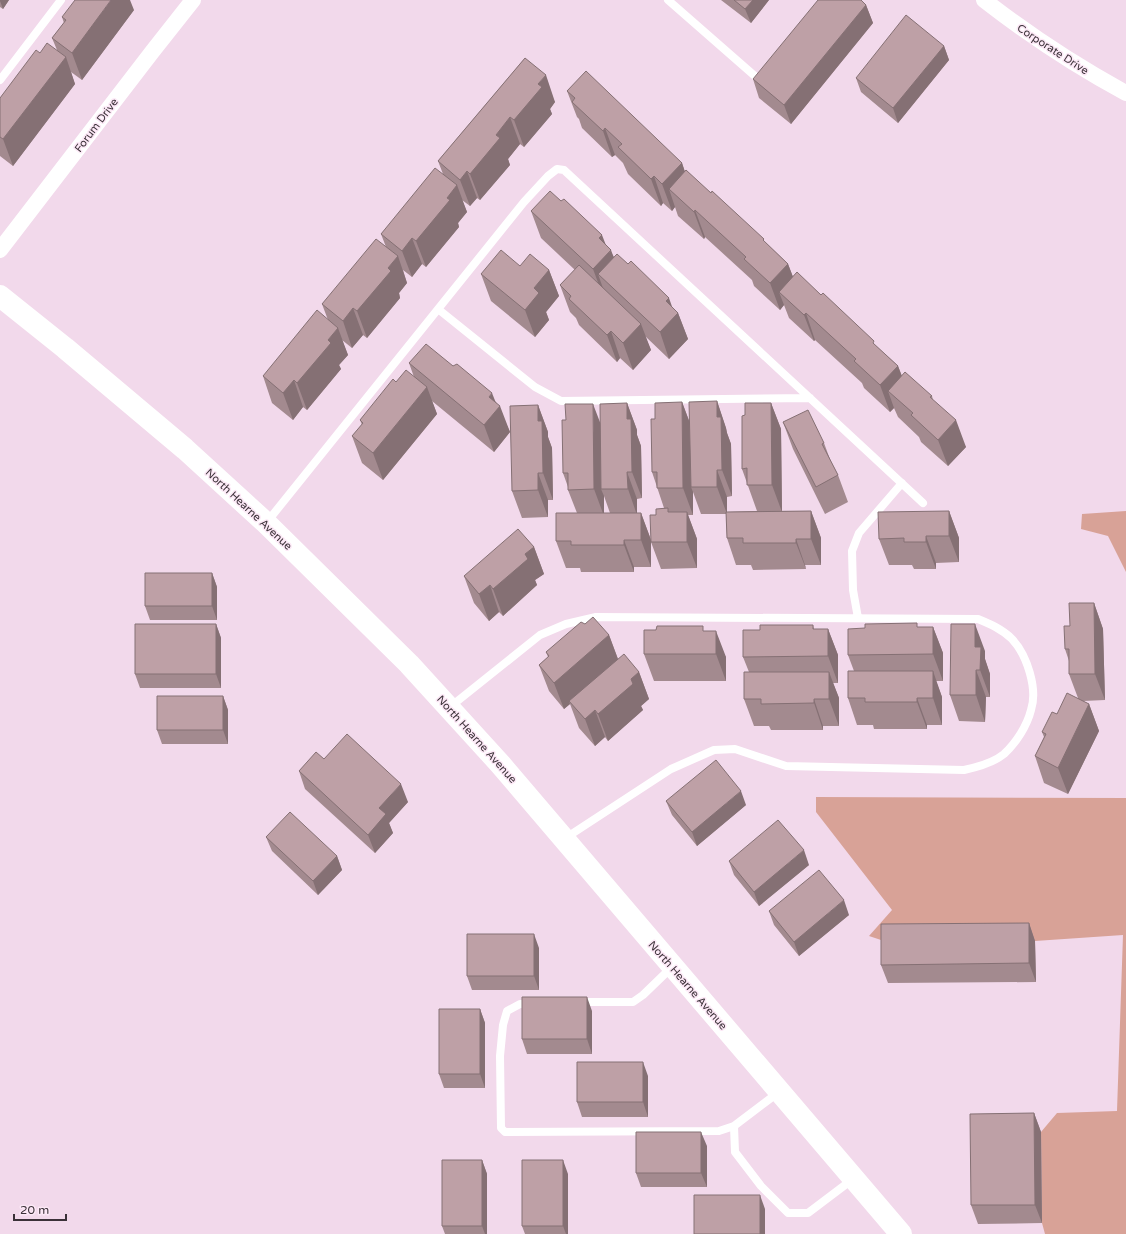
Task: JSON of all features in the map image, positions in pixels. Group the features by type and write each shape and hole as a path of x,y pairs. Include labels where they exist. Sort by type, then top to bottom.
{"main road":[{"name":"North Hearne Avenue","path":"0,296 150,419 266,523 409,664 501,764 564,840 901,1234"}],"street":[{"name":"Forum Drive","path":"0,250 152,52 194,0"},
{"name":"Corporate Drive","path":"984,0 1005,17 1047,46 1090,74 1126,93"}],"lane":[{"path":"0,80 61,0"},
{"path":"668,0 756,77 763,78 768,76 773,70"},
{"path":"266,523 524,202 548,176 557,169 564,170 923,503"},
{"path":"438,309 535,387 561,401 810,398"},
{"path":"858,618 853,590 852,551 859,533 902,483"},
{"path":"450,708 540,635 566,624 596,617 978,619 999,628 1013,640 1026,659 1034,688 1032,710 1016,742 1002,755 984,765 964,770 786,766 735,749 714,750 671,769 564,840"},
{"path":"568,1003 633,1002 643,995 673,966"},
{"path":"540,1004 520,1004 507,1011 502,1025 500,1056 501,1128 505,1132 719,1131 734,1126 780,1092"},
{"path":"734,1126 735,1152 761,1186 788,1213 808,1213 854,1179"}],"shaded area":[{"path":"1126,511 1126,572 1108,536 1081,529 1082,514"},
{"path":"816,797 1126,798 1126,1234 1045,1234 1042,1223 1041,1132 1057,1113 1117,1111 1123,935 1035,941 887,942 869,936 892,910 816,812"}],"building":[{"path":"75,0 111,0 72,53 52,38 66,20 62,17"},
{"path":"734,0 753,0 745,9"},
{"path":"818,0 861,0 866,5 784,105 753,79"},
{"path":"906,15 944,46 893,108 856,78"},
{"path":"47,43 66,57 3,139 0,137 0,98 36,50 40,53"},
{"path":"525,58 546,75 538,84 542,87 514,120 510,117 496,135 500,138 470,174 467,171 460,180 438,161"},
{"path":"586,71 682,163 662,184 654,176 651,179 618,147 622,144 605,128 603,131 572,102 575,98 567,91"},
{"path":"435,168 457,185 447,198 450,200 416,241 412,238 402,251 381,234"},
{"path":"686,170 711,193 712,191 764,239 763,240 788,264 770,283 744,259 746,257 695,210 694,212 669,189"},
{"path":"550,191 561,201 564,199 602,235 599,238 611,250 593,269 531,211"},
{"path":"376,239 398,256 388,268 391,271 357,311 353,308 343,321 322,304"},
{"path":"501,250 520,266 530,254 549,270 534,288 539,293 525,310 481,274"},
{"path":"617,254 628,264 631,261 669,298 666,301 678,313 660,332 598,274"},
{"path":"579,265 641,324 623,343 611,331 607,335 569,299 571,296 560,285"},
{"path":"797,272 821,295 823,293 898,366 880,385 854,361 856,359 806,313 804,315 779,292"},
{"path":"317,310 338,328 328,340 331,343 297,383 294,380 283,393 263,376"},
{"path":"426,344 453,366 457,364 492,393 489,397 500,406 484,425 409,363"},
{"path":"406,370 427,387 373,453 352,436 363,423 360,420 393,379 396,382"},
{"path":"905,372 956,420 938,440 911,415 913,413 888,391"},
{"path":"717,401 717,417 721,417 722,470 717,470 717,487 691,487 689,402"},
{"path":"682,402 683,488 657,488 657,472 652,472 651,419 655,419 655,403"},
{"path":"627,403 627,419 631,419 632,472 627,472 628,489 601,489 600,404"},
{"path":"745,403 771,403 772,485 747,485 747,468 742,469 742,416 745,415"},
{"path":"565,404 593,404 594,489 568,490 568,473 563,473 562,420 566,420"},
{"path":"538,405 538,421 542,421 543,473 538,473 538,490 512,491 510,406"},
{"path":"808,410 824,443 822,444 838,475 816,487 783,422"},
{"path":"668,508 668,512 687,512 687,542 651,542 650,515 656,515 656,509"},
{"path":"811,511 811,539 796,539 796,543 743,543 743,538 727,538 726,512"},
{"path":"949,511 949,536 926,536 926,542 904,542 904,538 879,539 878,512"},
{"path":"556,513 641,513 641,540 624,540 624,545 571,545 571,541 556,541"},
{"path":"518,529 534,547 525,554 528,559 493,589 490,585 479,594 464,576"},
{"path":"145,573 212,573 212,606 145,606"},
{"path":"1069,603 1094,603 1095,674 1069,674 1069,649 1065,649 1064,626 1070,626"},
{"path":"593,617 609,635 554,683 539,665 549,656 546,652 581,622 585,624"},
{"path":"917,623 917,627 933,627 933,654 848,655 848,629 865,628 865,624"},
{"path":"135,624 216,624 216,674 135,674"},
{"path":"951,624 975,624 975,647 981,647 980,670 976,670 976,695 950,695"},
{"path":"760,625 813,625 813,629 828,629 828,656 743,657 743,630 760,630"},
{"path":"657,626 703,626 703,631 716,631 716,654 644,654 644,630 656,630"},
{"path":"624,654 639,672 631,679 633,684 598,714 595,710 585,719 569,701"},
{"path":"848,671 933,671 933,698 917,698 917,702 865,702 865,698 848,698"},
{"path":"744,672 829,672 829,699 814,699 814,703 761,704 761,699 744,699"},
{"path":"1067,693 1089,704 1058,768 1035,756 1046,734 1042,732 1052,712 1057,714"},
{"path":"157,696 223,696 223,730 157,730"},
{"path":"347,734 401,784 379,808 386,814 368,835 299,771 316,752 324,759"},
{"path":"716,760 741,791 692,832 666,801"},
{"path":"290,812 337,856 313,881 266,837"},
{"path":"778,820 804,850 754,892 729,861"},
{"path":"819,870 844,900 794,942 769,911"},
{"path":"1029,923 1029,963 881,965 881,924"},
{"path":"467,934 534,934 534,976 467,976"},
{"path":"522,997 587,997 587,1039 522,1039"},
{"path":"439,1009 480,1009 480,1074 439,1074"},
{"path":"577,1062 643,1062 643,1102 577,1102"},
{"path":"1034,1113 1035,1205 971,1205 970,1114"},
{"path":"636,1132 701,1132 701,1173 636,1173"},
{"path":"442,1160 482,1160 482,1226 442,1226"},
{"path":"522,1160 563,1160 563,1226 522,1226"},
{"path":"694,1195 760,1195 760,1234 694,1234"}]}
